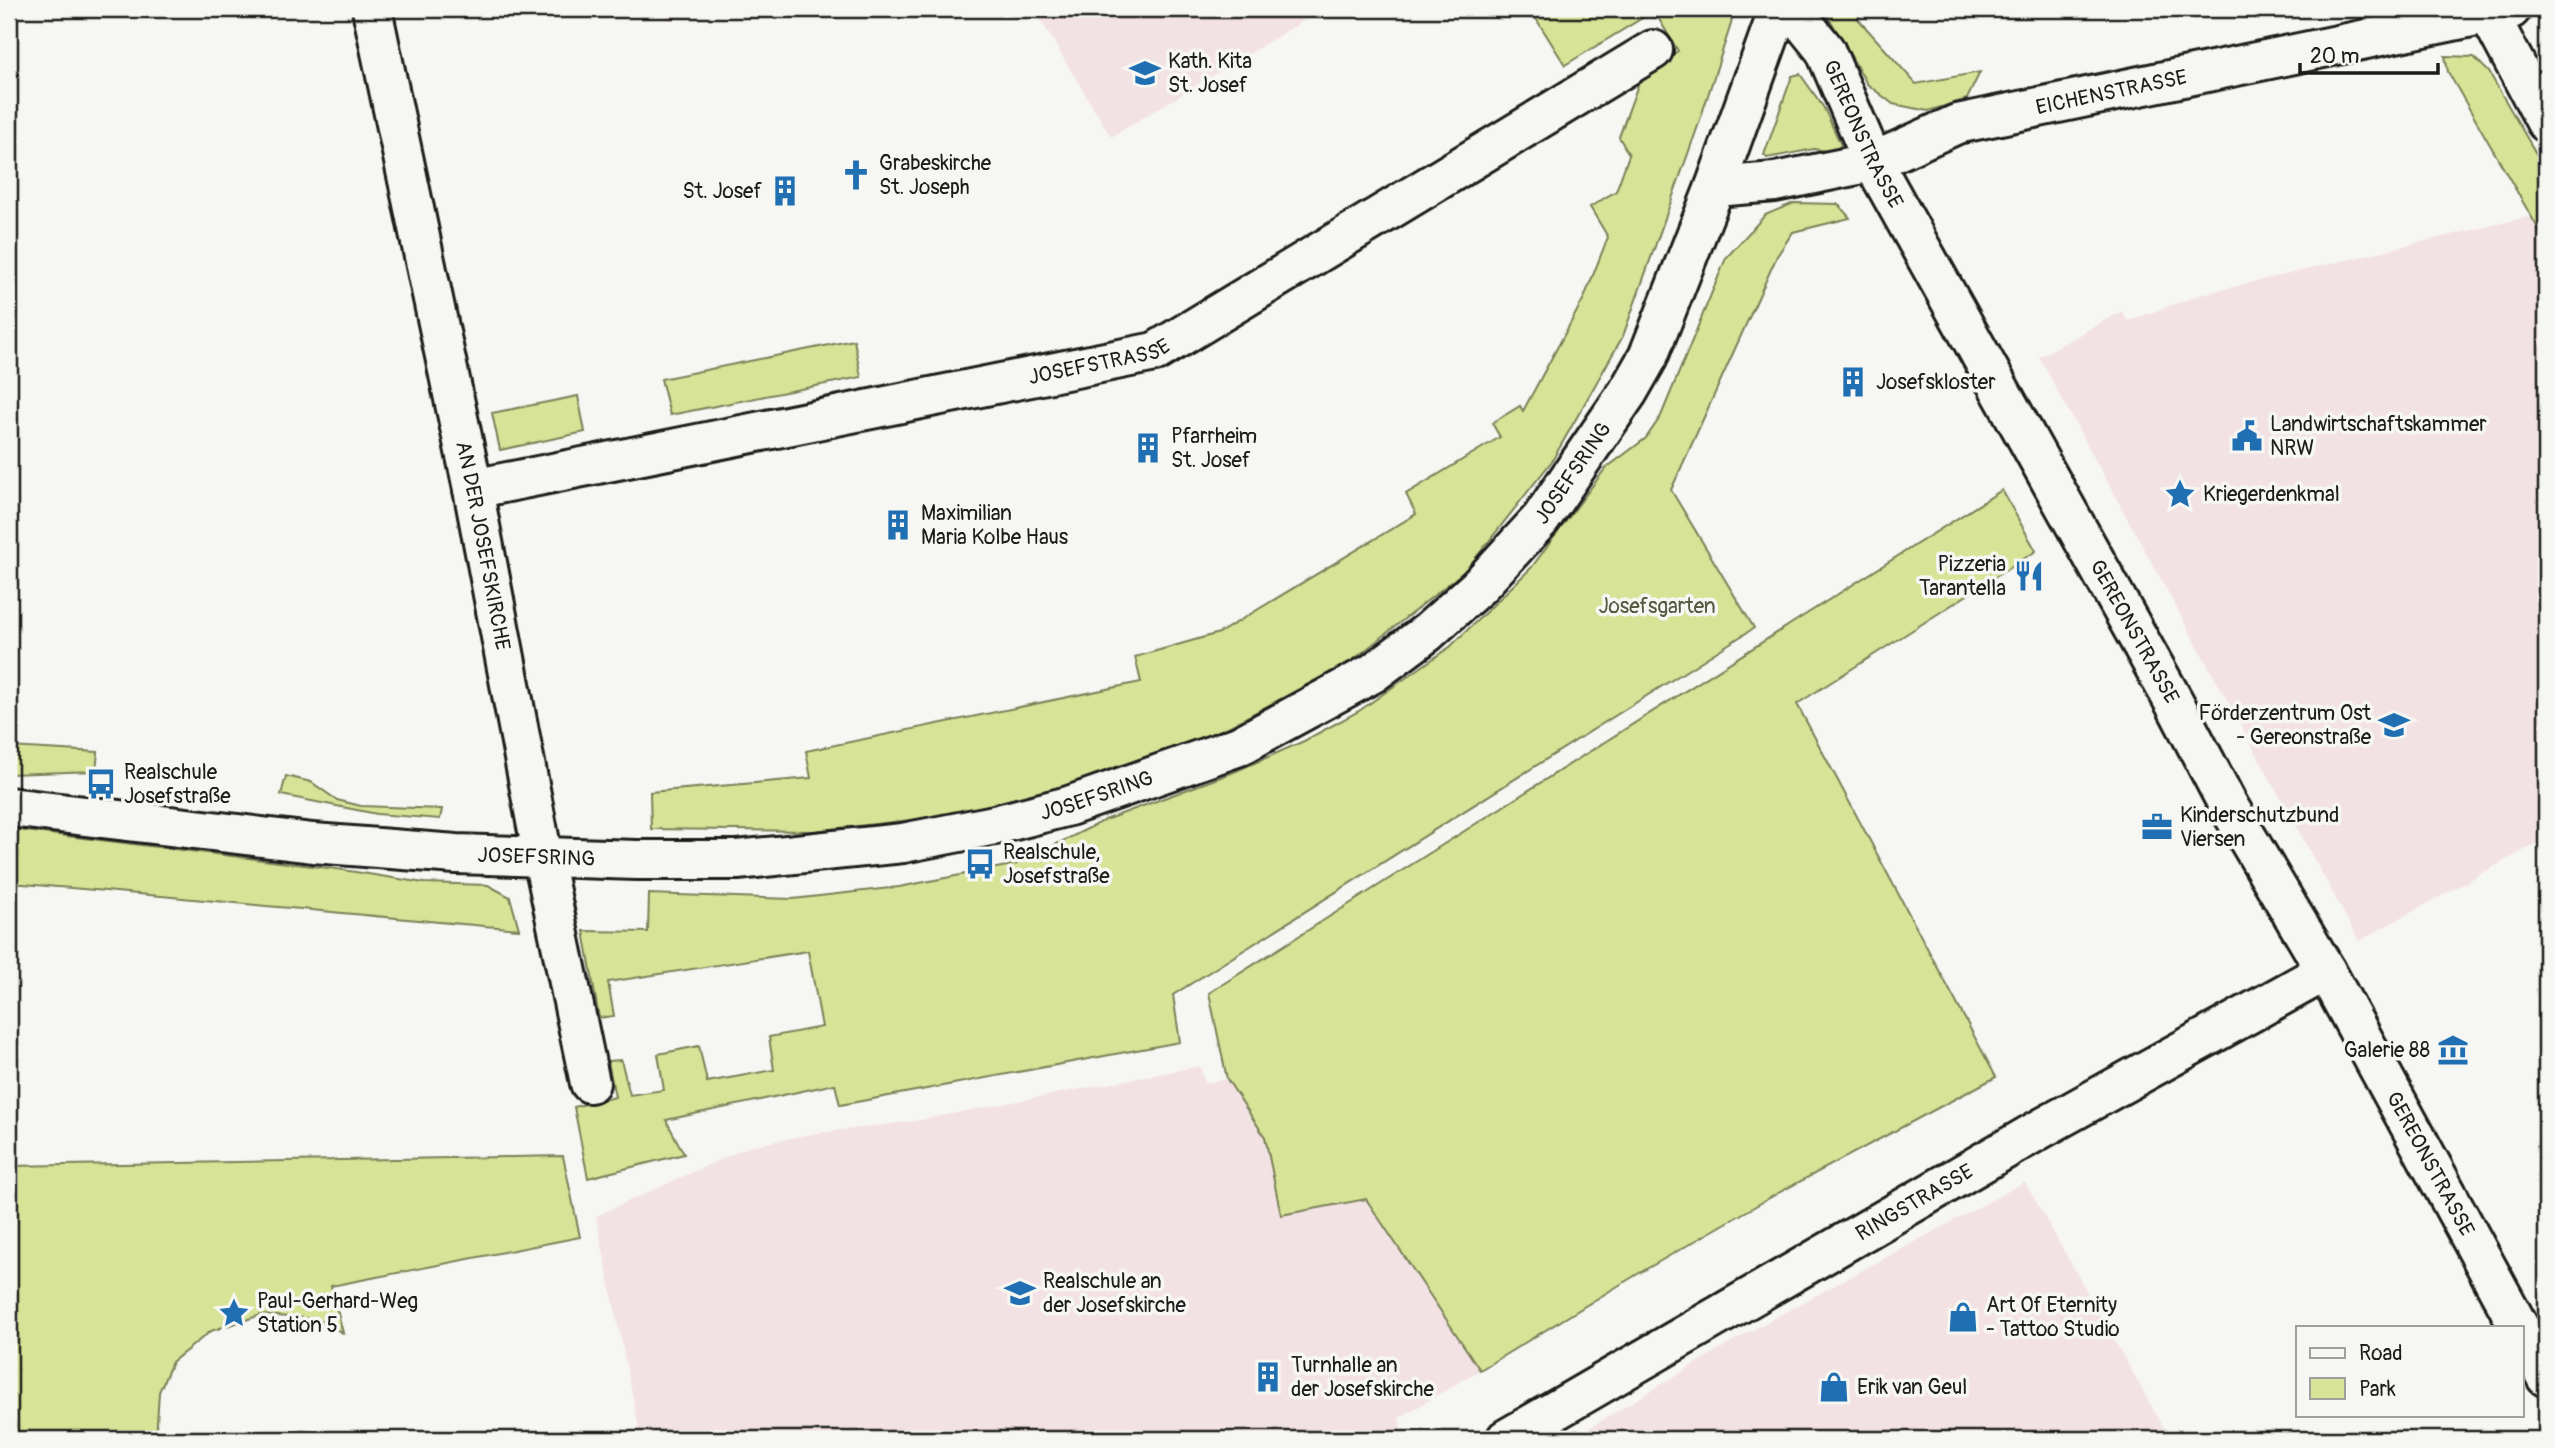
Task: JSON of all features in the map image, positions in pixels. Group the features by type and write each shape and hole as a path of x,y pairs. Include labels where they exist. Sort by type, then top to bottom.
{"street":[{"name":"AN DER JOSEFSKIRCHE","path":"372,9 473,489 543,858 590,1083"},
{"name":"JOSEFSRING","path":"9,807 313,843 543,858 737,860 903,843 995,825 1069,806 1240,746 1373,673 1428,632 1478,587 1541,519 1628,393 1648,357 1715,187 1779,9"},
{"name":"GEREONSTRASSE","path":"1792,9 1825,50 1873,162 2175,704 2229,807 2326,971 2519,1326"},
{"name":"EICHENSTRASSE","path":"1715,187 1775,182 1873,162 1956,124 2495,10"},
{"path":"2495,10 2546,122"},
{"name":"JOSEFSTRASSE","path":"473,489 1155,352 1653,50"},
{"name":"RINGSTRASSE","path":"1506,1439 2036,1131 2326,971"},
{"name":"GEREONSTRASSE","path":"2524,1335 2546,1377"}],"shaded area":[{"path":"666,9 724,9 668,20"},
{"name":"Kath. Kita St. Josef","path":"1034,9 1323,9 1111,137"},
{"path":"2531,216 2546,242 2546,838 2359,941 2039,357 2122,311 2128,321 2203,294"},
{"name":"Realschule an der Josefskirche","path":"1200,1066 1205,1083 1227,1079 1265,1137 1281,1215 1366,1199 1480,1370 1399,1418 1403,1439 641,1439 596,1216 750,1146 811,1134 915,1121"},
{"path":"2025,1182 2170,1439 1571,1439 1745,1334"}],"green space":[{"path":"1530,9 1733,9 1731,24 1699,123 1623,336 1552,461 1467,569 1353,660 1217,733 1071,784 945,816 813,831 651,829 650,792 811,778 806,751 1141,682 1135,657 1219,633 1416,514 1406,494 1500,437 1492,423 1520,406 1523,411 1584,298 1608,237 1590,207 1616,191 1629,155 1619,137 1642,74 1678,51 1654,11 1565,65"},
{"path":"1824,9 1861,9 1858,19 1916,84 1980,72 1967,99 1928,111 1893,104 1867,84"},
{"path":"2445,56 2474,57 2489,72 2546,171 2546,242 2448,72"},
{"path":"1800,74 1824,108 1841,145 1834,152 1814,149 1767,158 1764,155 1792,76"},
{"name":"Josefsgarten","path":"1794,203 1838,204 1850,218 1793,232 1777,256 1671,490 1754,628 1173,995 1180,1042 840,1105 835,1084 666,1120 684,1154 588,1178 574,1107 615,1097 608,1061 621,1060 630,1095 664,1090 658,1054 699,1046 707,1082 774,1070 769,1037 822,1027 808,951 608,982 614,1016 599,1018 584,931 648,932 649,894 793,899 899,887 1017,864 1105,820 1234,772 1304,741 1359,711 1451,646 1531,568 1605,469 1646,438 1661,416 1726,258 1765,215"},
{"path":"854,340 861,377 670,415 661,379"},
{"path":"578,396 585,432 500,450 492,413"},
{"path":"2002,490 2036,551 1797,704 1996,1077 1780,1192 1480,1370 1366,1199 1281,1215 1265,1137 1227,1079 1209,993"},
{"path":"9,747 98,752 96,771 9,774"},
{"path":"286,776 311,782 337,800 361,806 442,809 440,819 377,814 281,795"},
{"path":"9,829 337,869 424,883 488,885 510,897 519,929 9,883"},
{"path":"563,1156 580,1237 331,1286 343,1333 317,1319 261,1315 211,1331 172,1362 159,1392 156,1439 9,1439 9,1166"}],"place":[{"name":"Kath. Kita St. Josef","path":"1145,73"},
{"name":"Grabeskirche St. Joseph","path":"856,175"},
{"name":"St. Josef","path":"785,191"},
{"name":"Josefskloster","path":"1853,382"},
{"name":"Landwirtschaftskammer NRW","path":"2247,436"},
{"name":"Pfarrheim St. Josef","path":"1148,448"},
{"name":"Kriegerdenkmal","path":"2180,494"},
{"name":"Maximilian Maria Kolbe Haus","path":"898,525"},
{"name":"Pizzeria Tarantella","path":"2029,576"},
{"name":"Förderzentrum Ost - Gereonstraße","path":"2394,725"},
{"name":"Realschule Josefstraße","path":"101,784"},
{"name":"Kinderschutzbund Viersen","path":"2157,827"},
{"name":"Realschule, Josefstraße","path":"980,864"},
{"name":"Galerie 88","path":"2453,1050"},
{"name":"Realschule an der Josefskirche","path":"1020,1293"},
{"name":"Paul-Gerhard-Weg Station 5","path":"234,1313"},
{"name":"Art Of Eternity - Tattoo Studio","path":"1963,1317"},
{"name":"Turnhalle an der Josefskirche","path":"1268,1377"},
{"name":"Erik van Geul","path":"1834,1387"}]}
